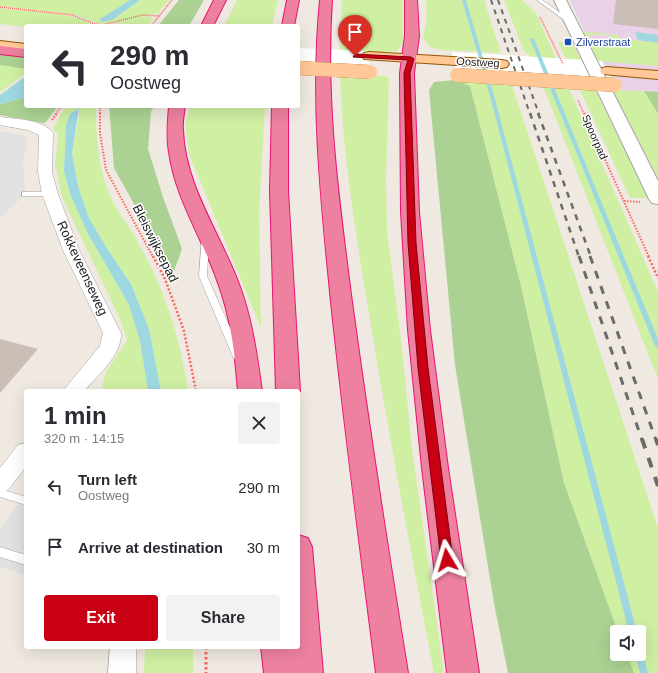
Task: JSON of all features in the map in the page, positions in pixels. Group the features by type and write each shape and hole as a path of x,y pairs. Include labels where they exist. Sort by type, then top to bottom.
{"highway":[{"path":"208,24 220,0"},
{"path":"288,24 293,0"},
{"path":"326,0 322,42 321,84 328,188 345,332 392,673"},
{"path":"411,0 403,70 410,212 419,330 435,468 463,673"},
{"path":"0,50 24,53"},
{"path":"177,108 174,125 176,152 187,186 231,289 241,327 249,386"},
{"path":"280,108 279,192 288,389"},
{"path":"300,575 307,673"},
{"path":"277,649 280,673"}],"main road":[{"path":"0,45 24,48"},
{"path":"306,54 338,55"},
{"name":"Oostweg","path":"353,56 369,56 403,70"},
{"name":"Oostweg","path":"451,70 513,64"},
{"name":"Oostweg","path":"300,68 370,72 451,70 658,88"},
{"path":"570,69 658,75"}],"street":[{"path":"560,0 569,21 658,199"},
{"name":"Rokkeveenseweg","path":"0,121 32,126 46,133 45,172 50,194 71,250 112,333 112,340 109,348 75,389"},
{"path":"0,484 24,454"},
{"path":"122,673 123,649"}],"lane":[{"path":"539,0 569,21"},
{"path":"26,194 50,194"},
{"path":"0,493 24,500"},
{"path":"0,552 24,559"}],"path":[{"path":"153,24 172,0"},
{"path":"0,7 72,16 95,24"},
{"path":"107,24 143,16 160,16"},
{"path":"540,17 570,69"},
{"name":"Spoorpad","path":"578,98 658,278"},
{"name":"Bleiswijksepad","path":"100,108 100,133 106,170 165,279 184,331 196,389"},
{"path":"206,649 206,673"}],"shaded area":[{"path":"570,0 658,0 658,150 634,106 593,50"},
{"path":"0,131 25,136 27,140 23,164 25,194 0,218"},
{"path":"24,496 24,574 0,567 0,529"}],"green space":[{"path":"0,0 130,0 100,19 101,22 112,20 140,0 169,0 158,13 105,24 97,23 76,15 0,6"},
{"path":"179,0 204,0 190,24 160,24"},
{"path":"237,0 278,0 272,24 225,24"},
{"path":"342,0 403,0 403,43 397,51 384,52 340,50"},
{"path":"426,0 484,0 501,53 442,50 430,47 423,38 427,15"},
{"path":"504,0 522,0 536,13 658,292 658,379 549,101 530,56 524,51"},
{"path":"0,8 65,15 93,24 24,24 24,27 0,24"},
{"path":"136,18 153,18 148,24 113,24"},
{"path":"582,32 601,33 602,35 588,35 592,42 617,46 611,36 604,35 603,33 617,35 619,38 658,43 658,66 597,61"},
{"path":"558,42 570,42 574,46 648,198 630,198"},
{"path":"0,52 24,55 24,69 0,65"},
{"path":"0,65 24,69 24,74 0,92"},
{"path":"340,74 385,76 389,79 386,178 387,231 402,348 412,449 444,673 434,673 388,426 352,209 344,141"},
{"path":"455,80 511,82 658,528 658,673 634,673 630,661 646,661 646,625 615,625 564,483 521,286 470,86"},
{"path":"455,80 470,86 521,286 564,483 615,625 610,625 610,661 630,661 634,673 508,673 494,603 455,365 429,90 434,82"},
{"path":"610,90 644,91 658,113 658,179"},
{"path":"644,91 658,92 658,113 657,112"},
{"path":"24,98 24,108 56,108 46,122 43,123 0,115 0,104"},
{"path":"66,108 79,108 66,125 64,172 71,196 87,232 129,305 140,341 148,389 104,389 102,387 106,372 127,340 120,319 62,197 55,164 58,140 57,133 53,129"},
{"path":"79,108 96,108 97,143 107,189 114,204 133,233 153,272 169,310 177,337 188,389 161,389 149,329 131,284 106,247 88,216 78,186 72,153 79,117"},
{"path":"109,108 153,108 151,112 148,149 163,197 182,249 173,274 114,168"},
{"path":"189,108 265,108 259,212 261,328 189,154 185,125"},
{"path":"145,649 193,649 193,673 144,673"}],"water":[{"path":"130,0 140,0 112,20 101,22 100,19"},
{"path":"635,32 658,35 658,43 638,40"},
{"path":"24,77 24,98 0,104 0,95"},
{"path":"79,108 72,153 78,186 88,216 106,247 131,284 149,329 161,389 148,389 140,341 129,305 87,232 71,196 64,172 66,125 70,114"}],"pier":[{"path":"300,48 368,51 370,76 300,72"},
{"path":"452,52 602,61 618,90 458,80"}],"building":[{"path":"616,0 658,0 658,29 613,24"},
{"path":"0,339 38,349 0,393"}],"waterway":[{"path":"464,0 491,92 631,625"},
{"path":"532,39 658,346"},
{"path":"641,661 644,673"}],"railway":[{"path":"491,0 530,114"},
{"path":"498,0 539,114"},
{"path":"530,113 579,257"},
{"path":"538,113 591,257"},
{"path":"579,256 642,440"},
{"path":"590,256 656,440"},
{"path":"642,439 658,486"},
{"path":"656,439 658,445"}],"place":[{"name":"Zilverstraat","path":"568,42"}],"route":[{"path":"355,56 411,59 407,73 412,243 423,368 447,560"}]}
